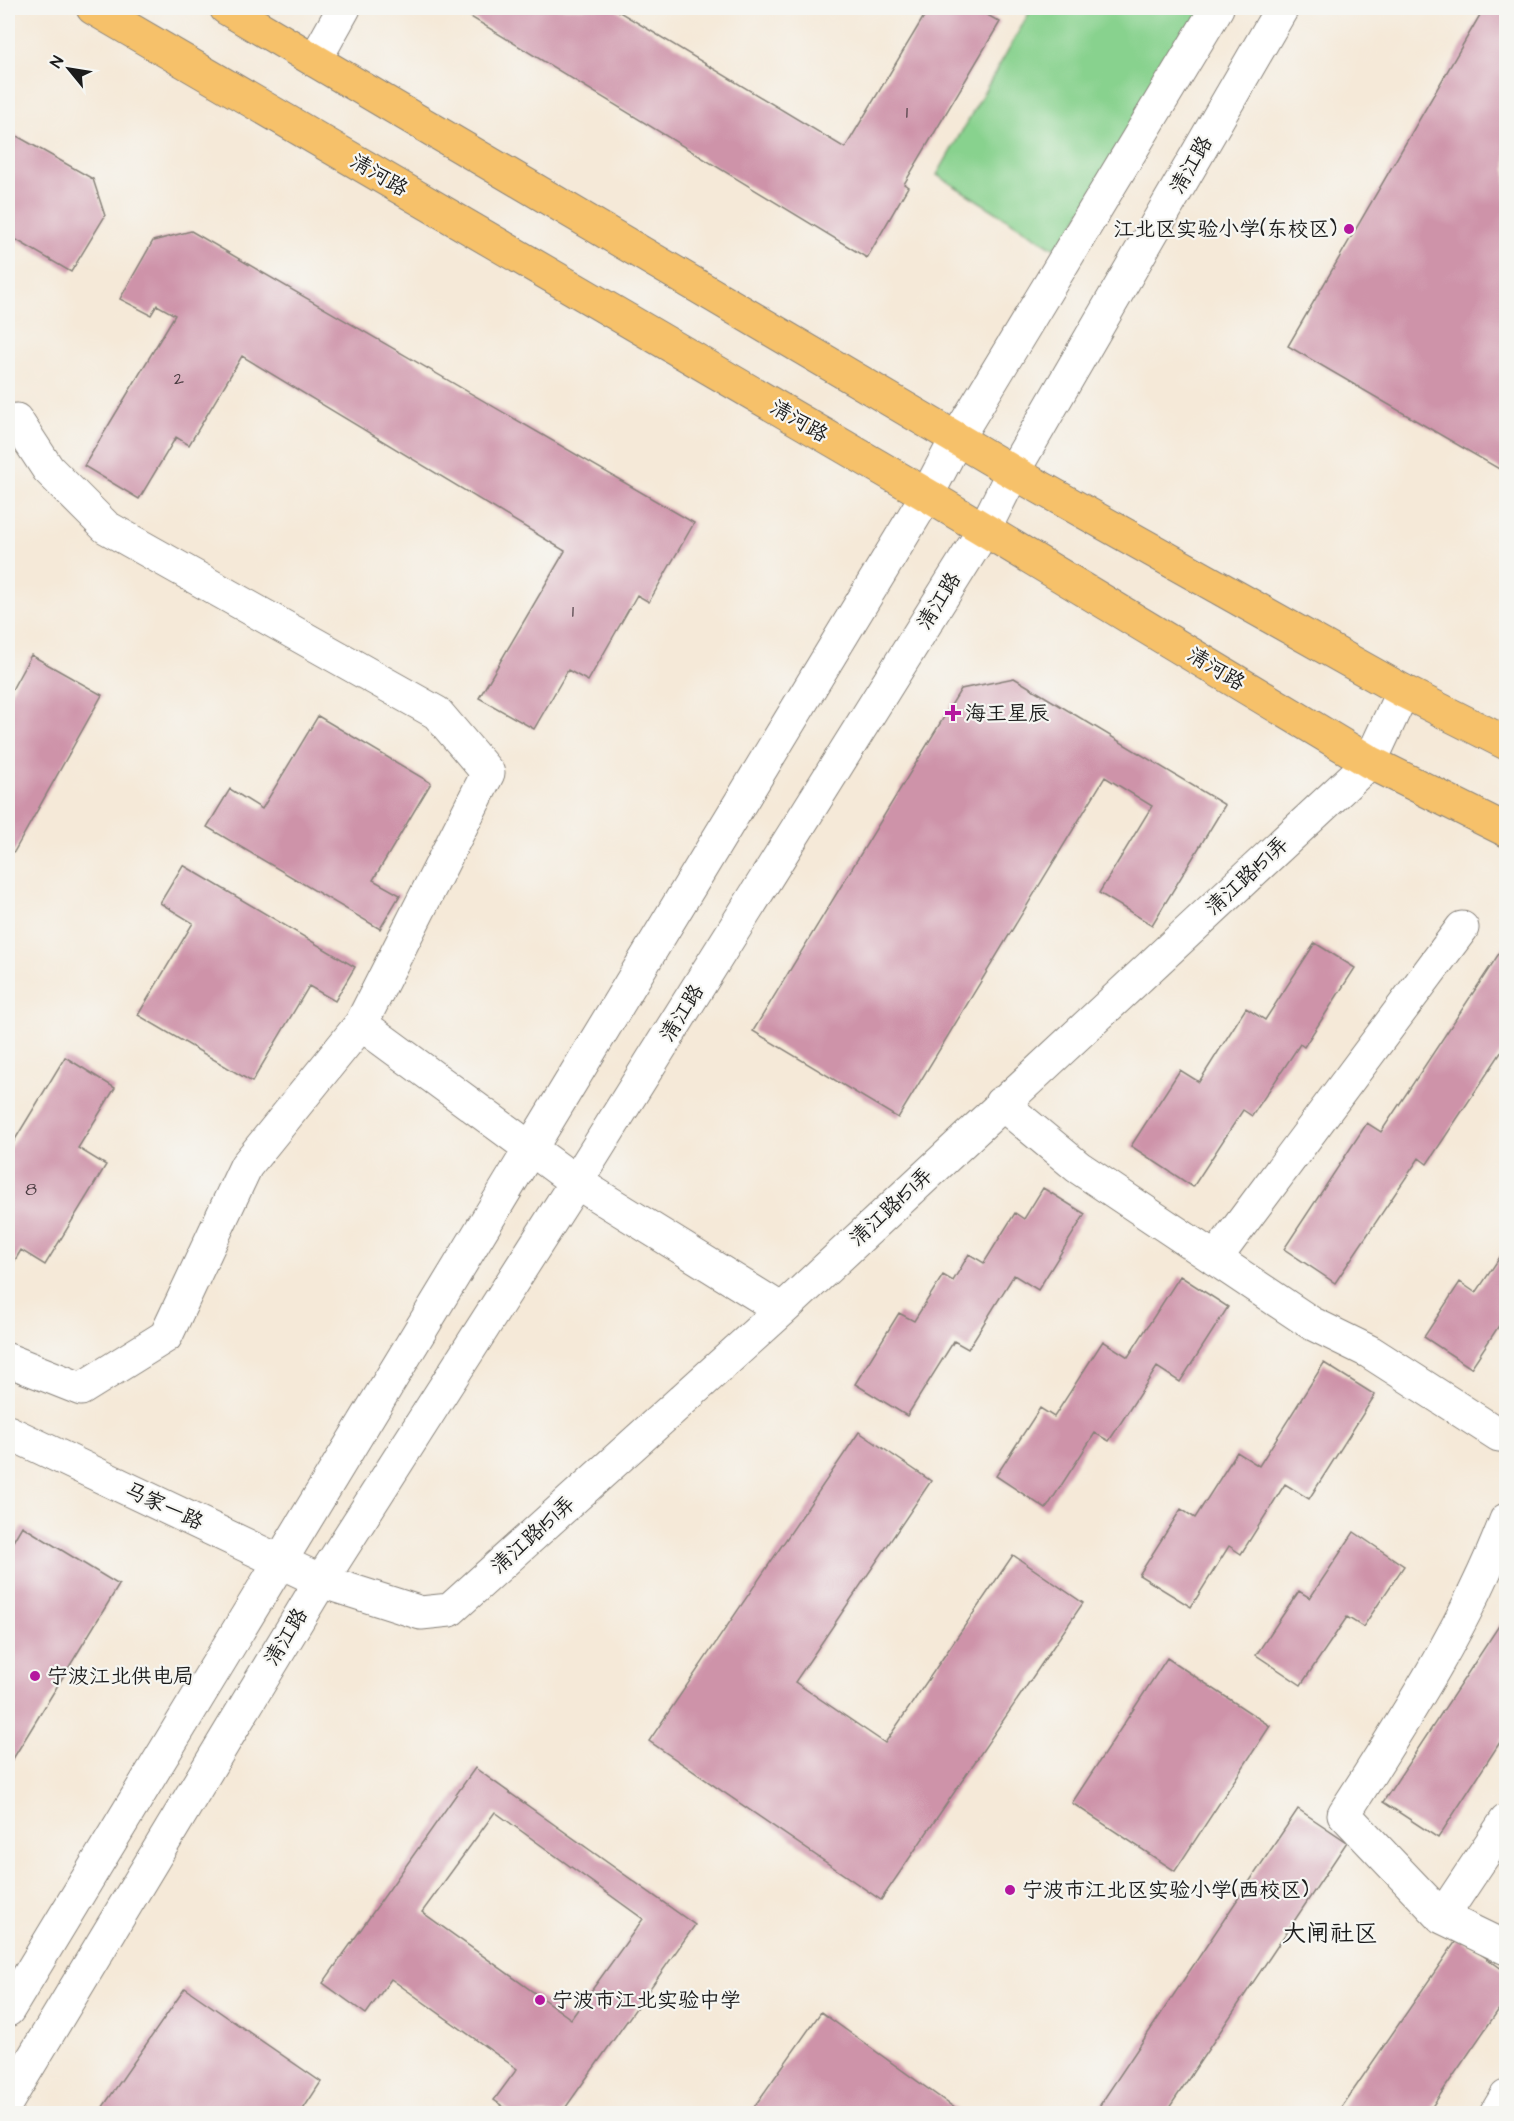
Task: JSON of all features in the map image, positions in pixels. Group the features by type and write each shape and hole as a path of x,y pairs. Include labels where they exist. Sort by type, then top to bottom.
{"main road":[{"name":"清河路","path":"93,8 927,495 1370,762 1506,830"},
{"path":"226,8 1013,472 1403,691 1506,744"}],"street":[{"path":"315,60 344,8"},
{"path":"8,2010 278,1560 531,1150 927,495 957,438 1217,8"},
{"name":"清江路","path":"8,2100 321,1581 576,1182 984,530 1013,472 1282,8"},
{"path":"8,421 15,420 48,469 106,527 437,713 488,773 361,1024 246,1166 165,1336 81,1389 8,1360"},
{"name":"清江路151弄","path":"321,1581 421,1613 450,1610 782,1310 1001,1103 1370,762 1403,691"},
{"path":"1215,1259 1462,928"},
{"path":"361,1024 576,1182 782,1310"},
{"path":"1001,1103 1078,1167 1311,1323 1370,1352 1499,1435 1506,1436"},
{"name":"马家一路","path":"8,1432 321,1581"},
{"path":"1506,1520 1492,1559 1407,1714 1344,1814 1442,1917 1506,1948"},
{"path":"1442,1917 1506,1821"},
{"path":"1496,2114 1506,2097"}],"green space":[{"path":"1032,8 1203,8 1058,251 937,175"}],"building":[{"path":"456,8 613,8 845,148 929,8 975,8 1000,22 904,184 908,187 867,258"},
{"path":"1484,8 1506,8 1506,473 1288,346"},
{"path":"8,131 93,179 105,216 71,272 8,235"},
{"path":"191,231 694,523 649,602 637,595 588,681 568,670 534,729 479,698 565,551 242,356 189,445 176,437 139,499 84,466 175,315 157,305 151,315 120,299 153,241"},
{"path":"31,655 102,695 14,852 8,849 8,697"},
{"path":"1014,678 1225,805 1152,925 1099,893 1152,806 1105,777 898,1118 753,1031 961,689"},
{"path":"318,716 431,783 373,880 400,895 380,929 207,827 230,789 262,809"},
{"path":"183,865 355,967 335,1001 309,986 252,1082 138,1015 193,923 160,903"},
{"path":"1315,943 1355,968 1304,1047 1300,1044 1252,1116 1243,1110 1193,1187 1131,1146 1180,1070 1199,1082 1246,1008 1265,1020"},
{"path":"1506,943 1506,1045 1427,1164 1419,1158 1335,1283 1284,1249 1367,1123 1381,1132"},
{"path":"65,1057 115,1088 78,1148 106,1165 45,1265 21,1250 8,1272 8,1151"},
{"path":"1043,1188 1085,1214 1038,1290 1014,1275 968,1349 954,1341 907,1416 855,1384 899,1313 914,1321 943,1275 953,1281 969,1254 984,1263 1015,1213 1024,1219"},
{"path":"1506,1248 1506,1315 1471,1368 1424,1337 1460,1282 1476,1293"},
{"path":"1180,1276 1228,1307 1180,1382 1157,1367 1109,1441 1095,1433 1046,1509 996,1476 1040,1408 1054,1417 1103,1341 1128,1357"},
{"path":"1324,1363 1375,1395 1309,1499 1285,1484 1241,1554 1229,1546 1191,1607 1139,1575 1181,1509 1195,1518 1237,1452 1259,1466"},
{"path":"859,1432 931,1481 795,1682 885,1743 1013,1555 1083,1603 881,1900 649,1741"},
{"name":"宁波江北供电局","path":"22,1526 119,1585 8,1767 8,1550"},
{"path":"1354,1532 1404,1566 1363,1627 1347,1617 1301,1685 1256,1655 1299,1591 1310,1598"},
{"path":"1506,1615 1506,1733 1438,1838 1383,1802"},
{"path":"1167,1658 1270,1726 1175,1871 1072,1803"},
{"path":"475,1768 695,1925 561,2114 514,2114 494,2100 517,2069 391,1979 366,2014 323,1983","holes":["495,1812 643,1919 571,2019 422,1912"]},
{"path":"1298,1809 1347,1842 1165,2114 1101,2114 1096,2111"},
{"path":"1458,1938 1506,1972 1506,1999 1427,2114 1337,2114"},
{"path":"185,1988 321,2082 300,2114 98,2114"},
{"path":"821,2012 963,2114 749,2114"}],"place":[{"name":"江北区实验小学(东校区)","path":"1349,229"},
{"name":"海王星辰","path":"953,713"},
{"name":"宁波江北供电局","path":"35,1676"},
{"name":"宁波市江北区实验小学(西校区)","path":"1010,1890"},
{"name":"宁波市江北实验中学","path":"540,2000"}],"district":[{"name":"大闸社区","path":"1330,1934"}]}
